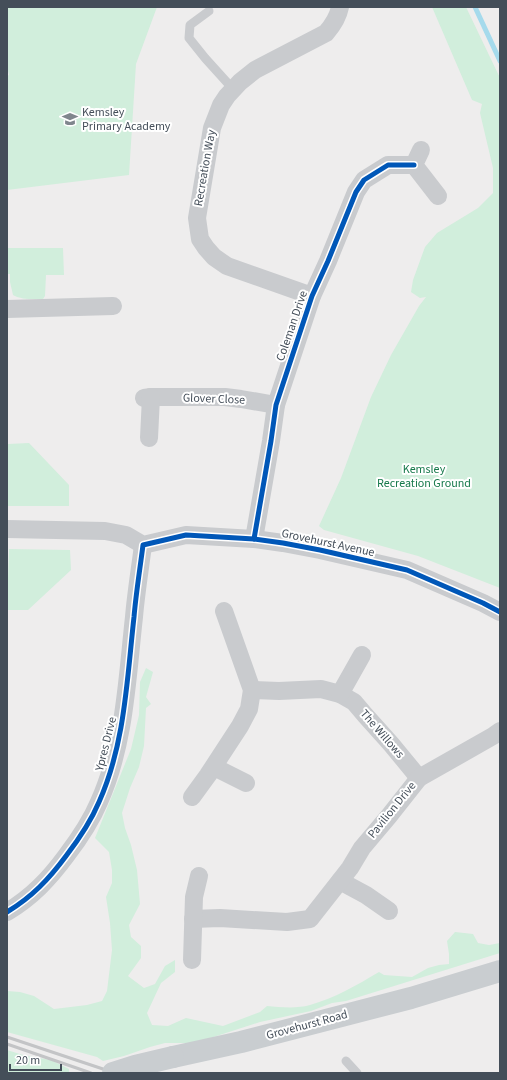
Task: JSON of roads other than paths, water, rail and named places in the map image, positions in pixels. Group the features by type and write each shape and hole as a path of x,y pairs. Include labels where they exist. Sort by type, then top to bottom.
{"street":[{"name":"Recreation Way","path":"312,296 227,266 214,257 200,239 197,218 212,128 220,105 240,82 255,70 326,33 339,14 340,7"},
{"name":"Coleman Drive","path":"254,539 276,405 312,296 356,192 364,180 388,165 417,158 438,196"},
{"path":"7,309 112,306"},
{"name":"Glover Close","path":"149,438 148,398 225,397 241,398 276,405"},
{"path":"7,528 105,531 126,535 143,545"},
{"name":"Grovehurst Avenue","path":"143,545 186,535 254,539 320,550 407,570 483,603 500,612"},
{"name":"Ypres Drive","path":"7,912 21,904 56,870 81,836 99,802 112,768 123,719 143,545"},
{"path":"192,797 214,767 249,709 252,690 224,610"},
{"path":"340,694 362,655"},
{"name":"The Willows","path":"252,690 279,692 321,689 340,694 354,702 419,778"},
{"name":"Pavilion Drive","path":"193,919 220,918 287,922 310,919 350,868 362,848 419,778 498,740"},
{"path":"214,767 246,783"},
{"path":"192,960 194,897 199,876"},
{"path":"340,881 366,895 389,911"},
{"name":"Grovehurst Road","path":"113,1073 135,1066 242,1042 411,998 500,971"}],"lane":[{"path":"209,11 190,25 189,38 204,58 233,89"},
{"path":"346,1061 357,1073"}],"waterway":[{"path":"475,7 500,61"}],"railway":[{"path":"7,1037 115,1073"},
{"path":"7,1044 91,1073"}],"place":[{"name":"Kemsley Primary Academy","path":"70,119"}],"park label":[{"name":"Kemsley Recreation Ground","path":"424,476"}]}
